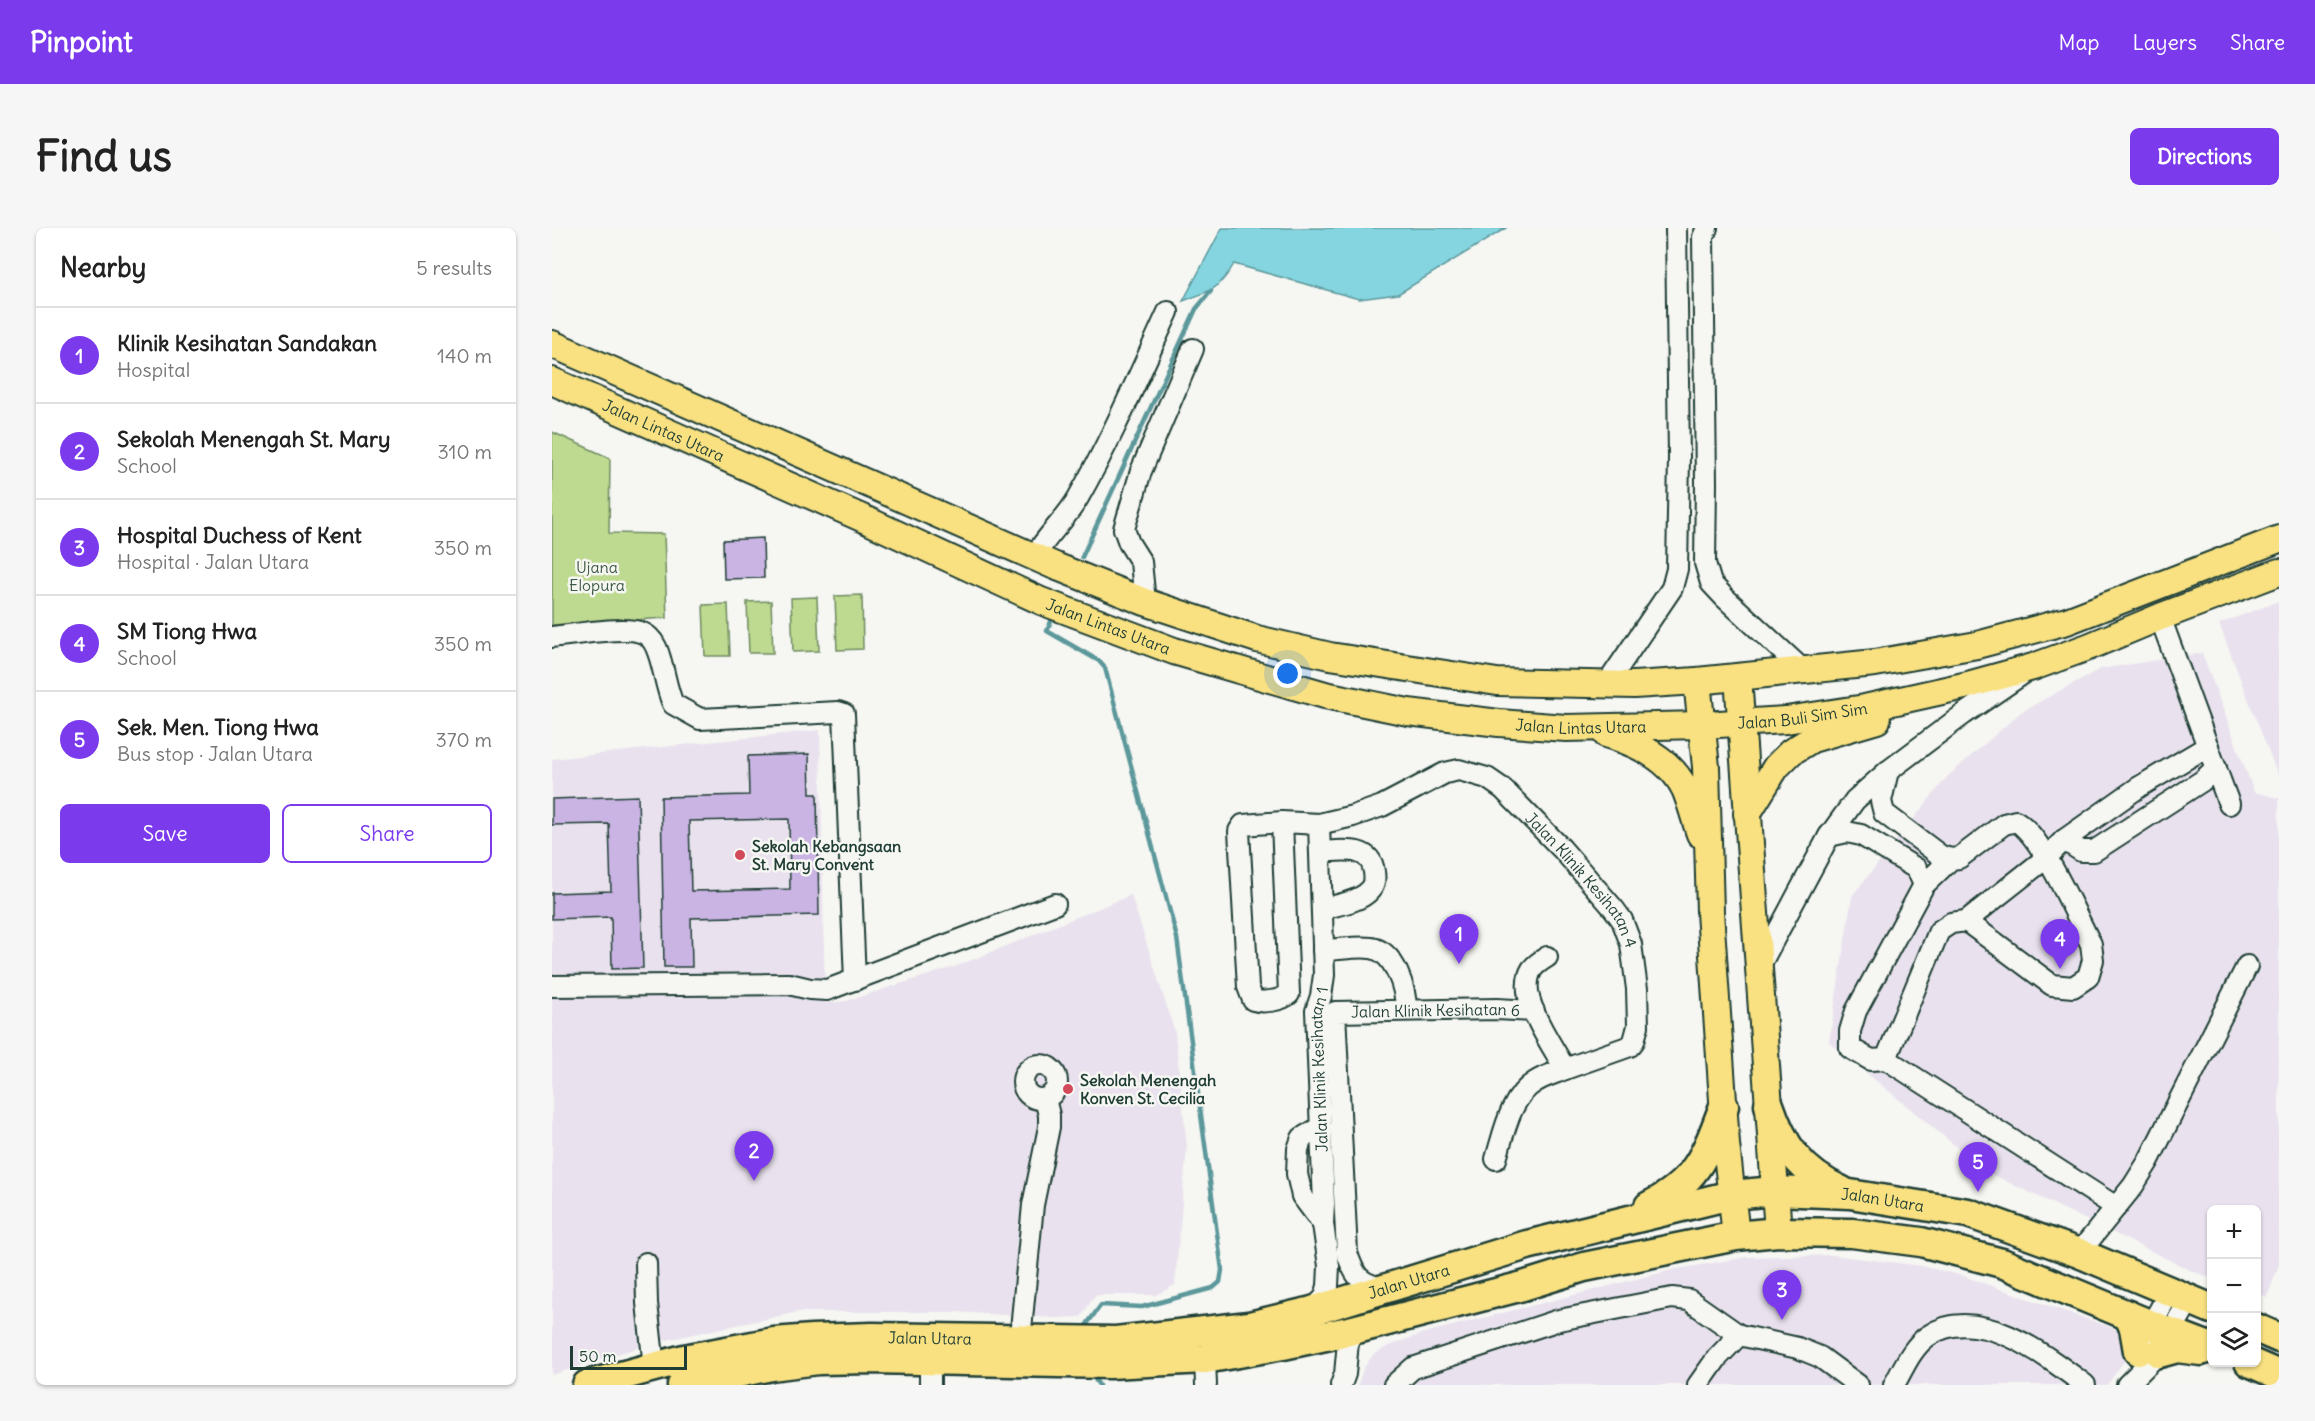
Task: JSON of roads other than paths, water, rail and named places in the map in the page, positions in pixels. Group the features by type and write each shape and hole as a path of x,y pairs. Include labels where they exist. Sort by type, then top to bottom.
{"highway":[{"path":"1769,1105 1776,1128 1796,1158 1823,1182 1850,1194"},
{"path":"1618,1222 1662,1200 1688,1180 1713,1136 1724,1106"},
{"name":"Jalan Utara","path":"1113,1353 1312,1311 1545,1240 1618,1222 1731,1195 1775,1191 1850,1194 1968,1213 2079,1253 2190,1300"},
{"name":"Jalan Utara","path":"682,1385 771,1366 818,1360 872,1359 930,1373 1068,1352 1113,1353 1206,1372 1283,1346 1523,1286 1576,1270 1736,1236 1778,1232 1852,1233 1921,1242 2002,1263 2149,1335 2207,1347"},
{"path":"1545,1240 1575,1259 1576,1270"},
{"path":"2261,1330 2279,1338"},
{"path":"2149,1335 2177,1348 2207,1354"},
{"name":"Jalan Utara","path":"587,1385 742,1347 812,1339 884,1337 1020,1340 1068,1352"},
{"path":"2261,1367 2279,1375"}],"main road":[{"name":"Jalan Lintas Utara","path":"552,344 1097,584 1257,639 1330,656 1497,682 1607,684 1697,681"},
{"name":"Jalan Lintas Utara","path":"552,381 862,518 1041,601 1174,651 1325,695 1408,712 1566,728 1741,723"},
{"path":"1736,1236 1724,1106 1708,860 1706,767 1697,681 1875,663 1977,645 2067,621 2279,539"},
{"name":"Jalan Buli Sim Sim","path":"1778,1232 1741,723 1844,711 1964,686 2033,667 2279,572"},
{"path":"1738,677 1741,723"},
{"path":"1747,814 1776,767 1791,752 1812,739 1932,702 1964,686"},
{"path":"1566,728 1596,731 1627,740 1665,763 1684,788 1708,860"}],"street":[{"path":"1607,684 1664,602 1672,588 1677,569 1679,457 1676,228"},
{"path":"1707,228 1703,237 1705,563 1711,583 1804,671"},
{"path":"1045,561 1042,544 1077,500 1141,376 1168,312"},
{"path":"1145,602 1141,562 1124,530 1141,471 1193,349"},
{"path":"2171,613 2208,746 2229,804"},
{"path":"552,637 619,631 643,633 654,641 666,685 674,704 687,714 700,718 838,712 844,714 855,980"},
{"path":"1758,967 1829,836 1855,800 1888,771 1964,714 2033,667"},
{"path":"1886,1059 1939,931 1951,923 1966,921 2046,858 2064,840 2139,787 2208,746"},
{"path":"2064,840 2081,851 2094,851 2202,781 2216,768"},
{"name":"Jalan Klinik Kesihatan 4","path":"1319,824 1382,806 1445,772 1459,770 1487,778 1503,789 1562,849 1614,909 1622,920 1631,944 1637,988 1638,1026 1634,1041 1630,1046 1565,1069"},
{"path":"1888,771 1881,801 1884,813 1941,856 1951,859 1959,858 2004,824 2016,821 2026,827 2046,858 2091,944 2093,960 2088,977 2073,987 2052,985 1966,921"},
{"path":"1282,822 1289,988 1286,997 1260,1002 1251,997 1248,987 1239,831 1243,825 1250,824 1282,822 1319,824"},
{"name":"Jalan Klinik Kesihatan 1","path":"1312,1311 1325,1297 1329,1266 1323,1224 1316,1011 1324,975 1319,824"},
{"path":"1829,836 1847,832 1861,835 1917,869 1924,885"},
{"path":"1320,852 1353,850 1369,859 1374,869 1374,881 1370,890 1358,898 1322,909"},
{"path":"1951,859 1924,885 1856,1011 1850,1031 1851,1048 1871,1060 1886,1059 2116,1207"},
{"path":"552,986 789,984 827,990 1055,904"},
{"path":"1323,950 1371,948 1381,951 1398,972 1406,995 1406,1010"},
{"path":"1496,1159 1508,1120 1518,1099 1535,1082 1565,1069 1528,999 1528,979 1533,966 1547,957"},
{"path":"2079,1253 2133,1186 2157,1145 2247,966"},
{"name":"Jalan Klinik Kesihatan 6","path":"1385,1289 1366,1284 1355,1275 1347,1254 1335,1012 1534,1011"},
{"path":"1020,1340 1033,1205 1049,1127 1045,1099"},
{"path":"646,1263 647,1303 654,1367"},
{"path":"1402,1383 1413,1368 1559,1320 1657,1299 1672,1298 1689,1300 1738,1335 1798,1348 1820,1356 1857,1385"},
{"path":"2126,1385 2149,1335 2190,1300"},
{"path":"1894,1385 1918,1344 1929,1335 1959,1326 1977,1326 2029,1346 2085,1385"},
{"path":"1341,1385 1349,1330"},
{"path":"1698,1385 1717,1358 1738,1335"}],"water":[{"path":"1222,228 1506,228 1398,294 1359,299 1234,264 1224,279 1213,288 1183,301"}],"waterway":[{"path":"1082,557 1196,309 1211,291"},
{"path":"1053,617 1047,631 1099,661 1105,668 1177,938 1222,1270 1220,1282 1213,1288 1142,1307 1101,1305 1087,1324"},
{"path":"1096,1381 1099,1385"}],"place":[{"name":"Sekolah Kebangsaan St. Mary Convent","path":"740,855"},
{"name":"Klinik Kesihatan Sandakan","path":"1459,964"},
{"name":"SM Tiong Hwa","path":"2060,969"},
{"name":"Sekolah Menengah Konven St. Cecilia","path":"1068,1089"},
{"name":"Sekolah Menengah St. Mary","path":"754,1181"},
{"name":"Sek. Men. Tiong Hwa","path":"1978,1192"},
{"name":"Hospital Duchess of Kent","path":"1782,1320"}],"park label":[{"name":"Ujana Elopura","path":"597,576"}]}
